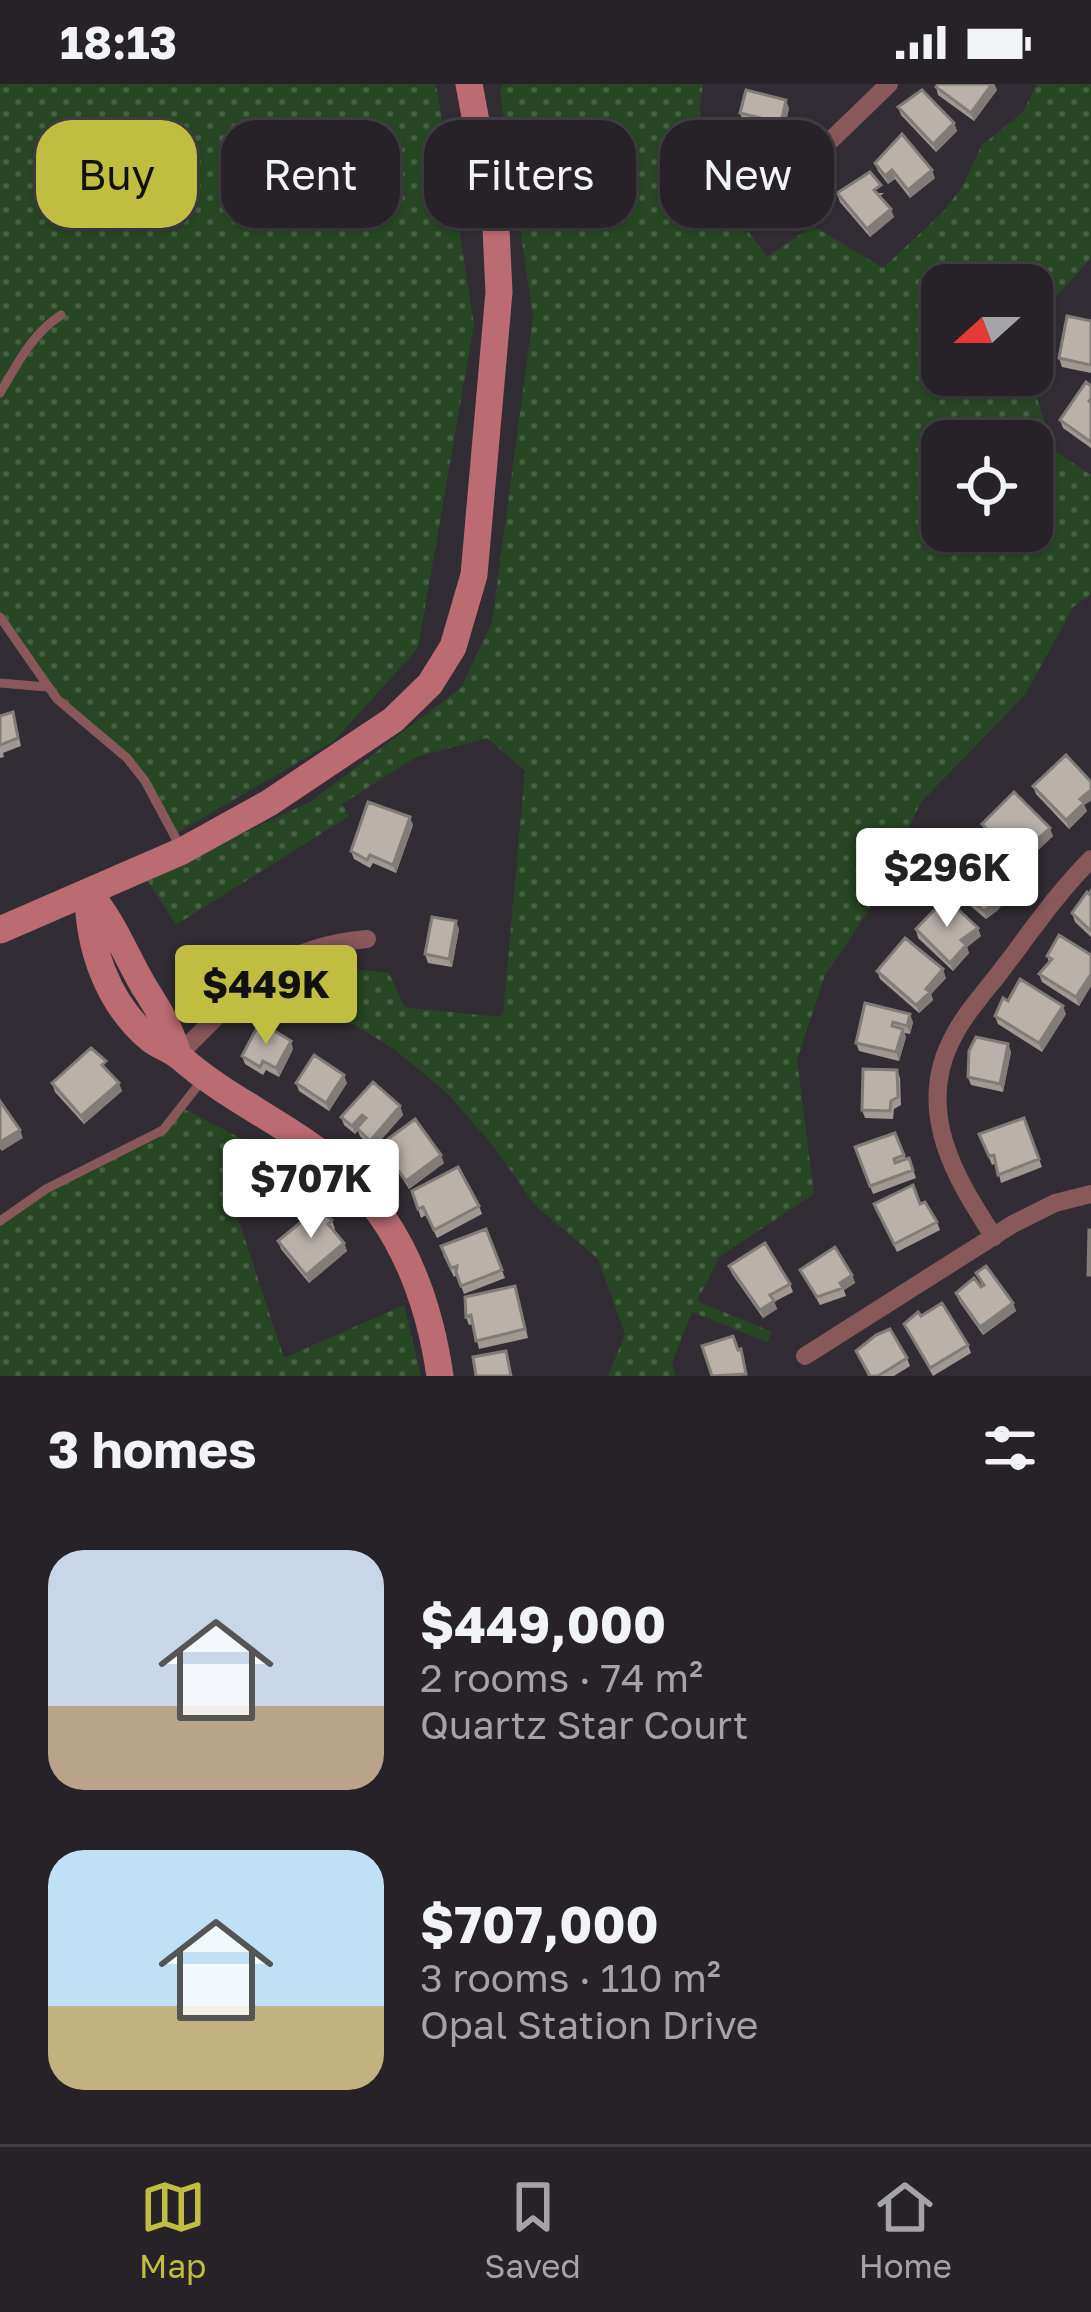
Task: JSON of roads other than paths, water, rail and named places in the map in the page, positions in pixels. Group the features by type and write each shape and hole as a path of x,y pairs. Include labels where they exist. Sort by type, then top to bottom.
{"main road":[{"path":"0,930 182,851 243,819 358,746 411,704 453,647 475,575 499,292 496,229 469,84"},
{"path":"88,892 110,917 170,1026 178,1055 203,1078 299,1136 348,1176 387,1223 414,1274 440,1376"}],"street":[{"path":"834,137 890,84"},
{"path":"994,1237 945,1151 938,1123 942,1066 964,1021 1056,897 1091,860"},
{"path":"178,1055 267,968 308,948 367,939"},
{"path":"805,1356 1054,1203 1091,1195"}],"lane":[{"path":"0,393 27,346 61,315"},
{"path":"0,617 47,687 127,758 145,781 182,851"},
{"path":"0,683 47,687"},
{"path":"0,1221 35,1196 164,1130 203,1078"}]}
